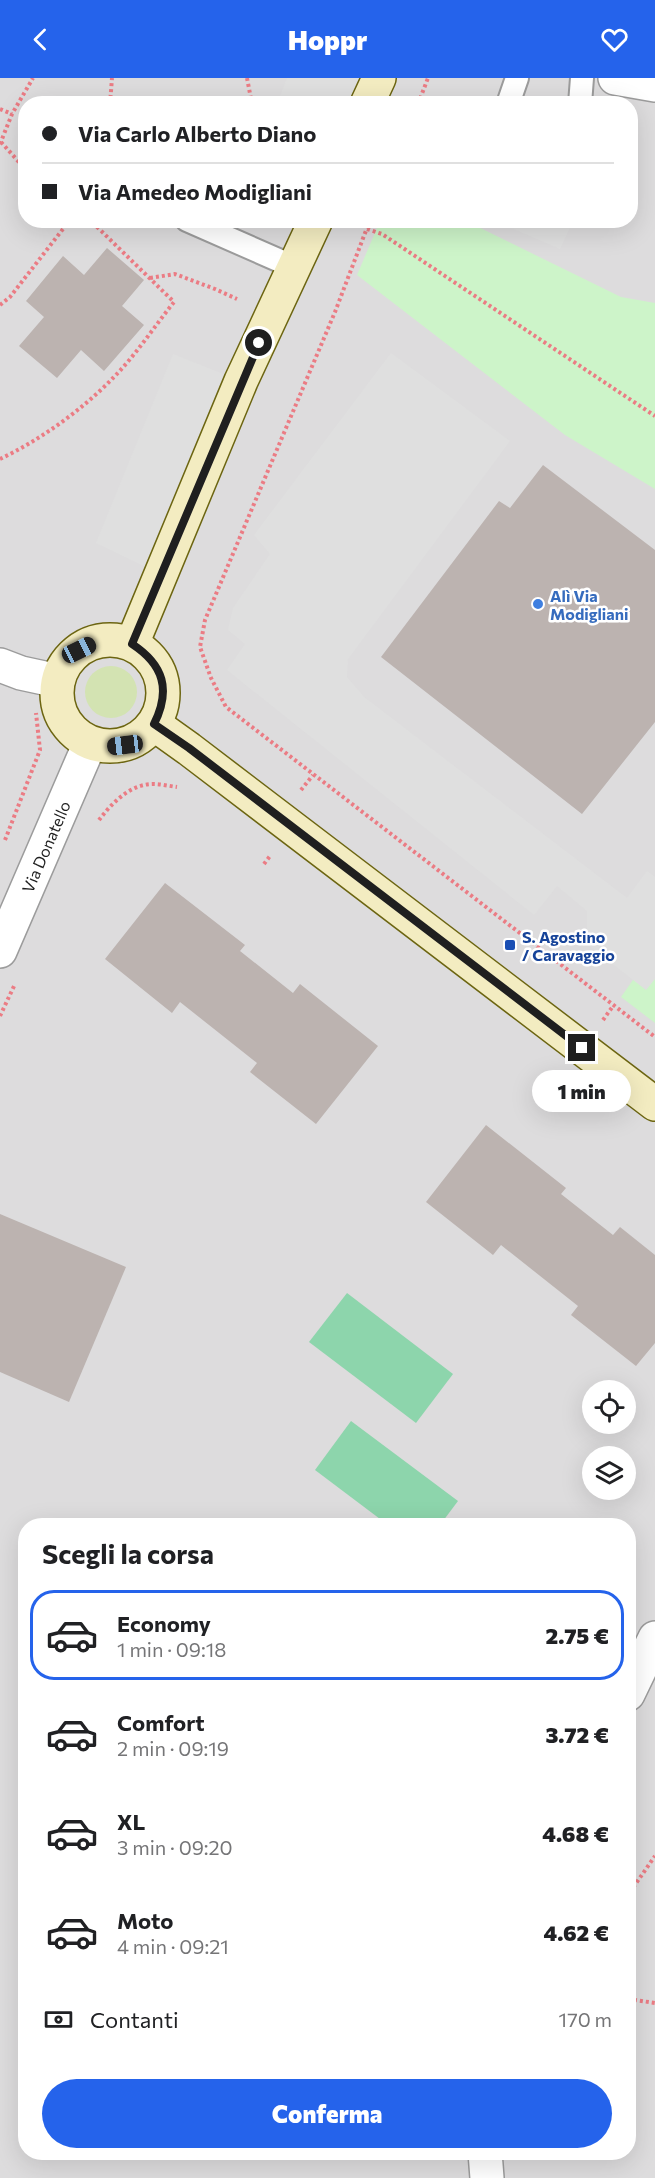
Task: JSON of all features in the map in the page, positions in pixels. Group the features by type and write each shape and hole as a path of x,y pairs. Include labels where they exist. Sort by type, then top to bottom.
{"street":[{"path":"371,96 379,78"},
{"path":"615,78 655,85"},
{"path":"132,644 241,381 312,228"},
{"path":"114,640 132,644 145,652 156,664 162,678 164,694 161,710 154,724 141,737 125,745 107,747 90,742 77,735 67,724 60,710 57,696 58,681 66,663 79,650 95,642 114,640"},
{"path":"0,665 21,674 58,681"},
{"path":"154,724 189,748 655,1104"},
{"name":"Via Donatello","path":"9,963 90,742"},
{"path":"636,1677 655,1638"},
{"path":"486,2160 487,2178"}],"lane":[{"path":"511,96 517,78"},
{"path":"581,96 582,78"},
{"path":"205,228 294,267"}],"path":[{"path":"22,96 33,78"},
{"path":"111,96 112,78"},
{"path":"248,78 251,96"},
{"path":"421,96 428,78"},
{"path":"18,104 0,143 18,162"},
{"path":"0,109 12,114"},
{"path":"0,305 10,297 64,228"},
{"path":"0,459 20,450 73,413 113,378 174,302 98,228"},
{"path":"655,416 382,234 367,229 335,312 205,620 200,647 211,678 226,707 655,1037"},
{"path":"150,279 175,274 237,299"},
{"path":"4,844 40,750 36,710"},
{"path":"93,829 114,801 135,788 152,784 179,787"},
{"path":"0,1016 9,963"},
{"path":"636,1883 655,1856"},
{"path":"636,2000 655,2003"}],"shaded area":[{"path":"0,78 655,78 655,2178 0,2178"},
{"path":"287,78 379,78 370,96 280,96"},
{"path":"511,228 570,228 560,249"},
{"path":"391,353 510,441 348,659 347,677 364,697 627,898 647,871 655,877 655,979 646,990 587,944 587,911 557,886 534,915 227,670 245,644 228,630 233,608 270,554 254,535"},
{"path":"173,354 241,381 160,574 96,543"}],"green space":[{"path":"377,228 480,228 621,297 655,303 655,489 565,435 357,275"},
{"path":"111,666 125,670 133,678 137,692 133,706 125,714 111,718 97,714 89,706 85,692 89,678 97,670"},
{"path":"655,975 655,1023 621,997 635,977"},
{"path":"347,1293 453,1374 416,1423 309,1342"},
{"path":"351,1421 458,1501 445,1518 379,1518 315,1470"}],"building":[{"path":"107,248 144,280 122,306 144,325 104,371 81,350 57,378 19,346 44,317 26,301 63,256 84,275"},
{"name":"Alì Via Modigliani","path":"543,465 655,550 655,722 582,814 381,657 499,501 510,508"},
{"path":"165,883 245,945 240,951 293,993 300,984 378,1046 316,1124 250,1072 257,1063 180,1002 172,1013 105,959"},
{"path":"486,1125 566,1188 561,1194 613,1235 620,1227 655,1255 655,1343 636,1366 571,1315 578,1306 501,1245 493,1255 426,1202"},
{"path":"0,1214 126,1267 69,1402 0,1372"}],"place":[{"name":"Alì Via Modigliani","path":"538,604"},
{"name":"S. Agostino / Caravaggio","path":"510,945"}],"route":[{"path":"259,343 241,381 132,644 145,652 156,664 162,678 164,694 161,710 154,724 189,748 582,1048"}]}
